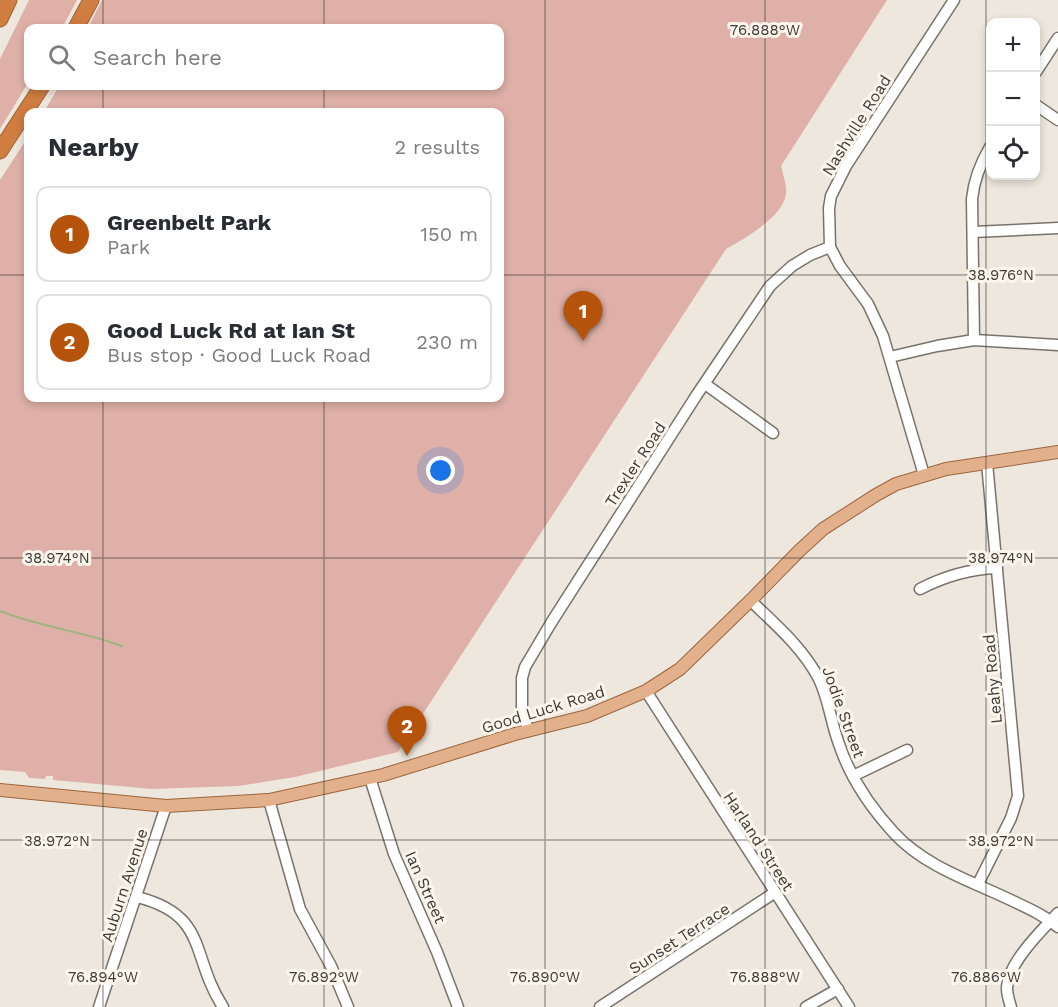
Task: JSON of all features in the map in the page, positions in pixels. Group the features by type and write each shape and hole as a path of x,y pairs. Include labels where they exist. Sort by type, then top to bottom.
{"highway":[{"path":"0,19 9,0"},
{"path":"78,24 91,0"},
{"path":"28,108 39,90"},
{"path":"0,151 24,114"}],"main road":[{"name":"Good Luck Road","path":"0,790 166,806 269,800 370,778 587,716 645,691 680,669 799,551 842,516 896,484 924,475 1058,452"}],"street":[{"name":"Nashville Road","path":"924,475 890,357 873,313 861,292 840,266 830,247 829,208 836,183 954,0"},
{"path":"1040,65 1058,38"},
{"path":"1040,108 1058,120"},
{"path":"974,340 973,183 986,154"},
{"path":"973,232 1058,228"},
{"name":"Trexler Road","path":"528,731 520,696 525,667 587,565 770,286 792,266 830,247"},
{"path":"890,357 974,340 1058,345"},
{"path":"705,384 773,433"},
{"name":"Leahy Road","path":"978,884 1011,818 1018,796 987,463"},
{"path":"920,589 943,577 997,568"},
{"name":"Jodie Street","path":"751,601 792,642 816,674 825,694 838,743 853,776 879,815 903,843 928,860 1056,921"},
{"name":"Harland Street","path":"645,691 849,1007"},
{"path":"853,776 907,750"},
{"name":"Ian Street","path":"370,778 394,854 437,952 458,1007"},
{"path":"269,800 300,909 331,966 348,1007"},
{"name":"Auburn Avenue","path":"99,1007 166,806"},
{"name":"Sunset Terrace","path":"600,1007 774,893"},
{"path":"137,897 173,910 186,923 193,934 207,977 223,1007"},
{"path":"1011,1007 1007,991 1010,975 1025,951 1056,921"},
{"path":"806,1007 838,989"}],"shaded area":[{"path":"29,0 77,0 64,24 24,24 24,90 0,129 0,59"},
{"path":"102,0 887,0 781,166 786,194 778,211 762,226 726,249 398,752 295,777 238,786 152,789 53,780 53,776 46,776 45,779 29,778 25,772 0,770 0,180 24,143 24,402 504,402 504,108 46,108 57,90 504,90 504,24 90,24"}],"waterway":[{"path":"0,611 122,646"}],"place":[{"name":"Greenbelt Park","path":"583,341"},
{"name":"Good Luck Rd at Ian St","path":"407,756"}]}
